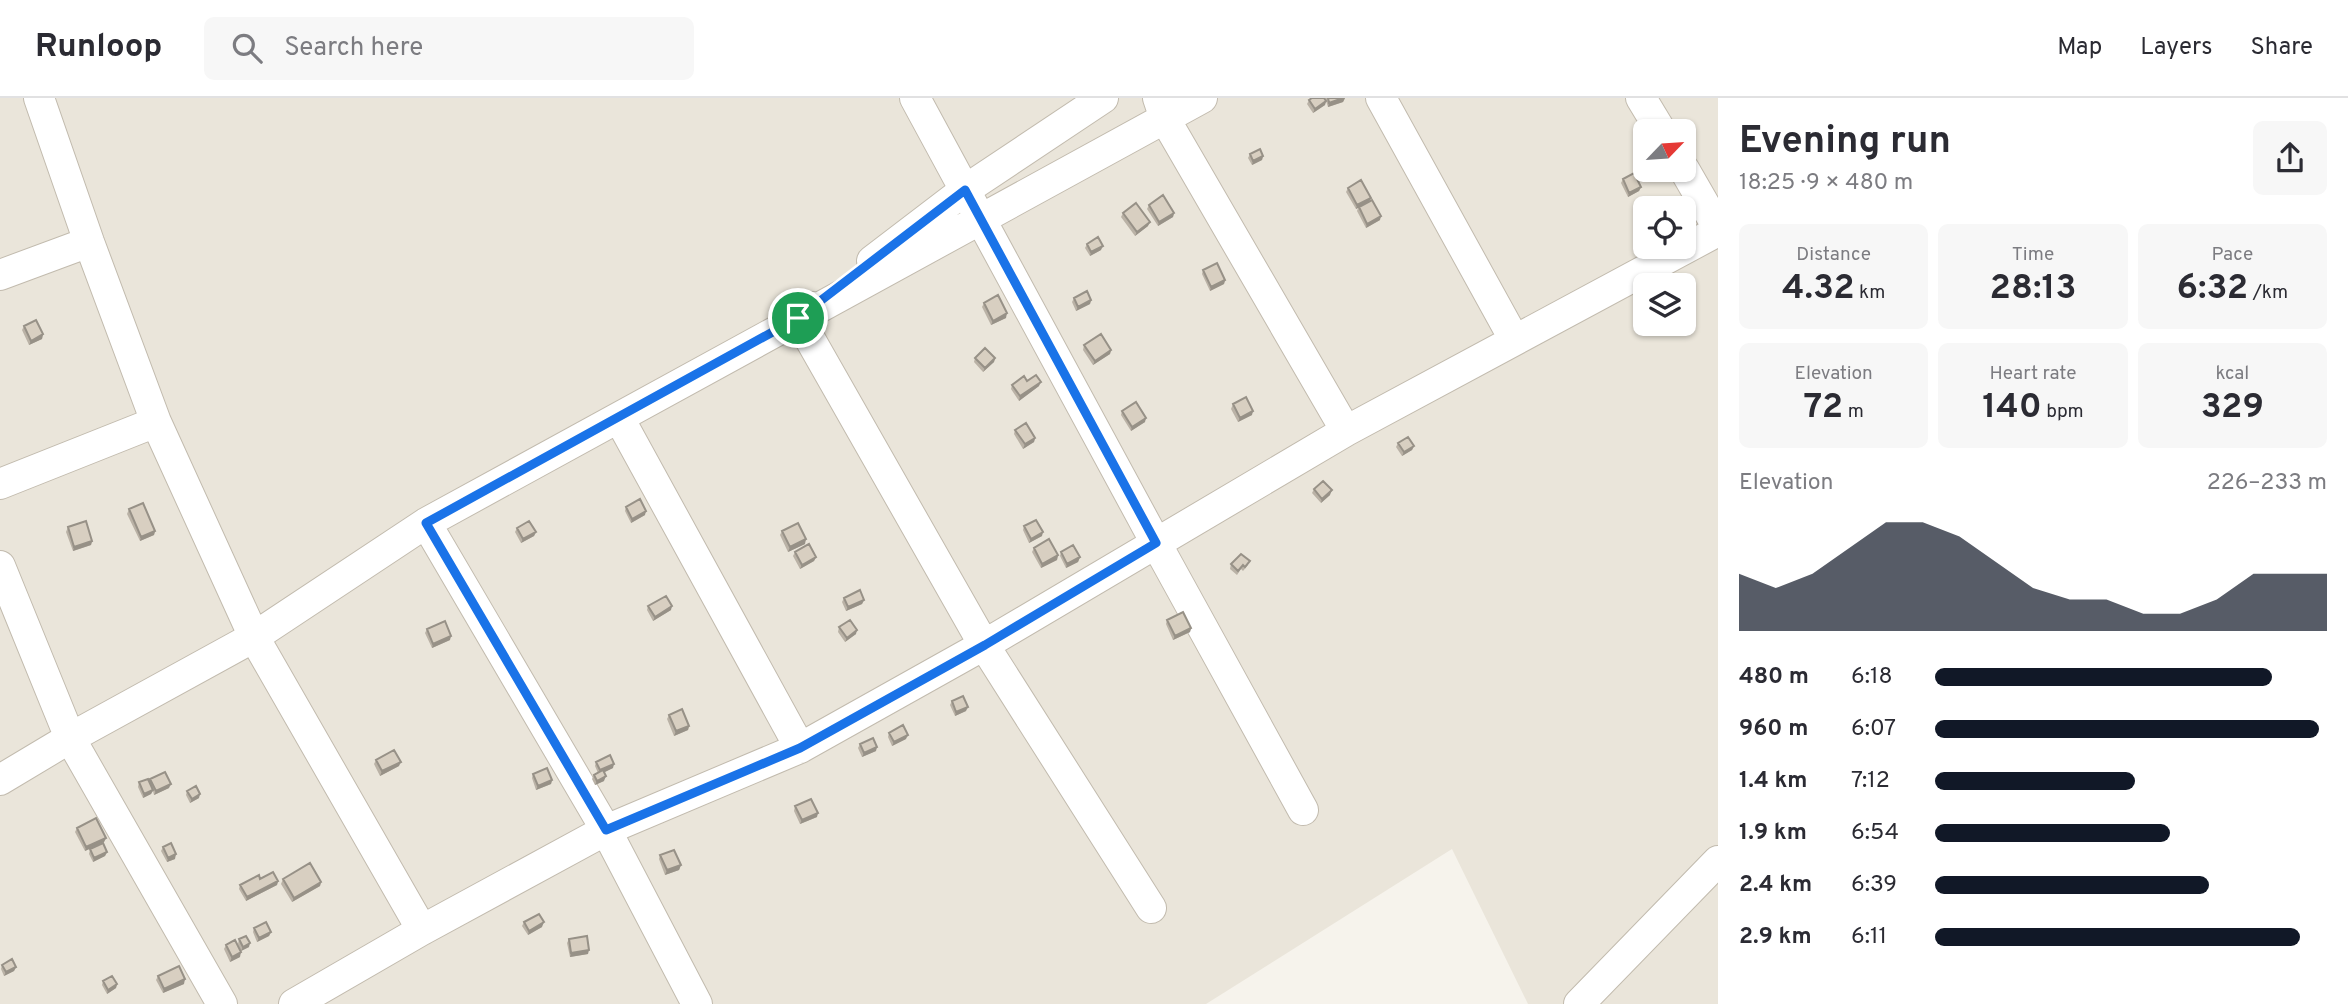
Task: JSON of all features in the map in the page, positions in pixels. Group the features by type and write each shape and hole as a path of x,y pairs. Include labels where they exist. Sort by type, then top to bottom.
{"street":[{"path":"39,98 156,422 254,637 422,930"},
{"path":"915,98 1303,810"},
{"path":"934,98 965,190"},
{"path":"798,318 965,190 1103,98"},
{"path":"0,780 70,738 254,637 426,523 981,219 1162,108 1202,98"},
{"path":"1381,98 1514,339"},
{"path":"1642,98 1654,119"},
{"path":"1162,108 1346,431"},
{"path":"294,1004 422,930 606,830 800,748 985,645 1346,431 1718,229 1691,182"},
{"path":"0,275 89,242"},
{"path":"798,318 985,645 1151,908"},
{"path":"619,418 800,748"},
{"path":"0,484 156,422"},
{"path":"426,523 606,830 697,1004"},
{"path":"0,566 70,738 222,1004"},
{"path":"1579,1004 1718,861"}],"shaded area":[{"path":"0,98 1718,98 1718,1004 1528,1004 1452,849 1206,1004 0,1004"}],"building":[{"path":"1324,98 1326,101 1315,109 1309,100"},
{"path":"1328,98 1343,98 1329,103"},
{"path":"1260,149 1263,156 1253,161 1250,154"},
{"path":"1633,174 1633,182 1638,182 1641,187 1629,193 1623,179"},
{"path":"1361,180 1371,198 1357,205 1348,188"},
{"path":"1163,195 1174,213 1159,222 1149,205"},
{"path":"1372,200 1381,216 1367,224 1359,207"},
{"path":"1136,203 1150,222 1137,232 1123,213"},
{"path":"1098,237 1103,246 1091,252 1087,244"},
{"path":"1217,263 1225,280 1211,287 1203,270"},
{"path":"1087,291 1091,300 1078,307 1074,298"},
{"path":"998,295 1007,313 993,321 984,303"},
{"path":"36,320 43,334 31,341 24,326"},
{"path":"1101,334 1111,350 1095,361 1084,345"},
{"path":"985,348 995,358 985,368 975,358"},
{"path":"1036,375 1041,382 1020,396 1012,385 1024,376 1027,381"},
{"path":"1246,397 1253,411 1240,418 1233,404"},
{"path":"1136,402 1146,418 1132,427 1122,411"},
{"path":"1026,423 1035,438 1025,444 1015,430"},
{"path":"1408,437 1414,446 1404,452 1398,443"},
{"path":"1323,481 1332,490 1322,499 1314,489"},
{"path":"640,499 646,511 632,519 626,507"},
{"path":"143,503 155,531 141,537 129,509"},
{"path":"1036,520 1043,532 1031,539 1024,526"},
{"path":"86,521 92,541 74,547 68,527"},
{"path":"529,521 536,532 523,539 517,528"},
{"path":"798,523 806,539 790,547 782,531"},
{"path":"1049,539 1058,555 1042,564 1034,548"},
{"path":"809,544 816,557 802,565 795,552"},
{"path":"1073,545 1080,557 1067,564 1061,552"},
{"path":"1241,554 1250,561 1238,571 1231,564"},
{"path":"860,590 864,600 848,607 844,598"},
{"path":"666,596 672,606 655,617 648,606"},
{"path":"1183,612 1191,628 1175,636 1167,620"},
{"path":"850,620 857,630 847,638 839,627"},
{"path":"445,621 451,636 433,644 427,629"},
{"path":"963,696 968,707 956,712 952,701"},
{"path":"682,709 689,726 676,731 669,715"},
{"path":"903,725 908,735 894,742 889,733"},
{"path":"873,738 877,747 864,753 860,744"},
{"path":"394,750 401,762 382,771 376,760"},
{"path":"610,755 614,764 600,770 596,762"},
{"path":"547,768 552,780 538,786 533,774"},
{"path":"603,770 606,776 597,781 594,775"},
{"path":"165,772 171,784 156,791 150,779"},
{"path":"148,779 153,790 144,794 139,782"},
{"path":"196,786 200,794 192,799 187,791"},
{"path":"811,799 818,813 802,820 795,806"},
{"path":"96,818 106,838 86,847 77,828"},
{"path":"103,843 107,852 94,858 90,849"},
{"path":"171,843 176,854 168,858 163,847"},
{"path":"674,850 681,865 667,870 660,855"},
{"path":"310,863 321,882 294,898 283,879"},
{"path":"273,872 278,881 247,897 240,885 259,875 260,879"},
{"path":"539,914 544,922 529,931 524,922"},
{"path":"266,922 271,932 259,938 254,928"},
{"path":"246,936 250,943 243,947 239,939"},
{"path":"587,936 589,950 571,953 569,939"},
{"path":"235,940 241,952 232,957 226,945"},
{"path":"12,959 16,967 6,972 2,965"},
{"path":"179,966 185,979 164,989 158,976"},
{"path":"112,976 117,984 108,990 103,981"}],"route":[{"path":"965,190 1156,543 985,645 800,748 606,830 426,523 798,318 965,190"}]}
